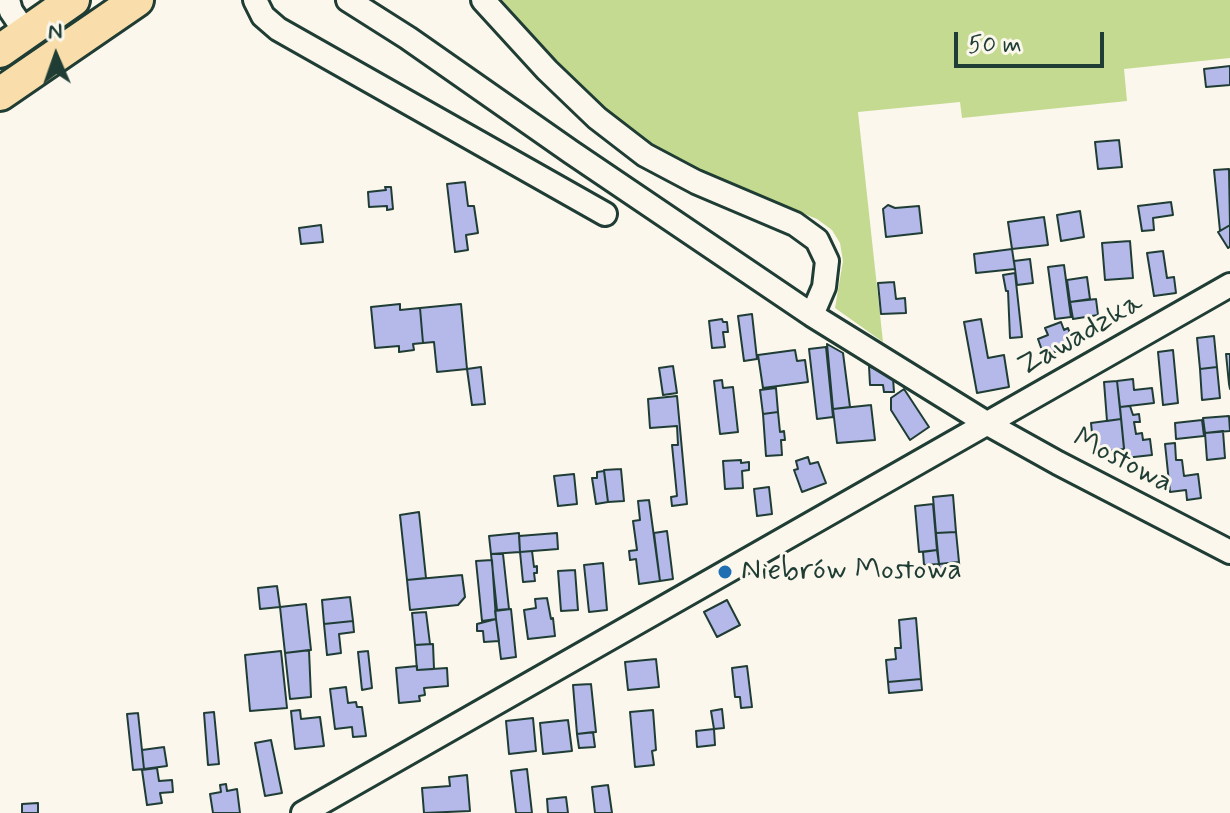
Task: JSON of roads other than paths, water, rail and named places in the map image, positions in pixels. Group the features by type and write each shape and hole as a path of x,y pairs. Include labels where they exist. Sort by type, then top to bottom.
{"highway":[{"path":"13,42 73,0"},
{"path":"0,94 137,0"}],"street":[{"path":"8,0 13,42"},
{"path":"255,0 263,16 278,29 605,214"},
{"name":"Mostowa","path":"348,0 812,315 988,424 1230,552"},
{"path":"483,0 557,80 597,118 645,155 696,182 795,224 817,240 827,261 824,287 812,315"},
{"name":"Zawadzka","path":"303,813 1230,285"}],"place":[{"name":"Niebrów Mostowa","path":"725,572"}]}
